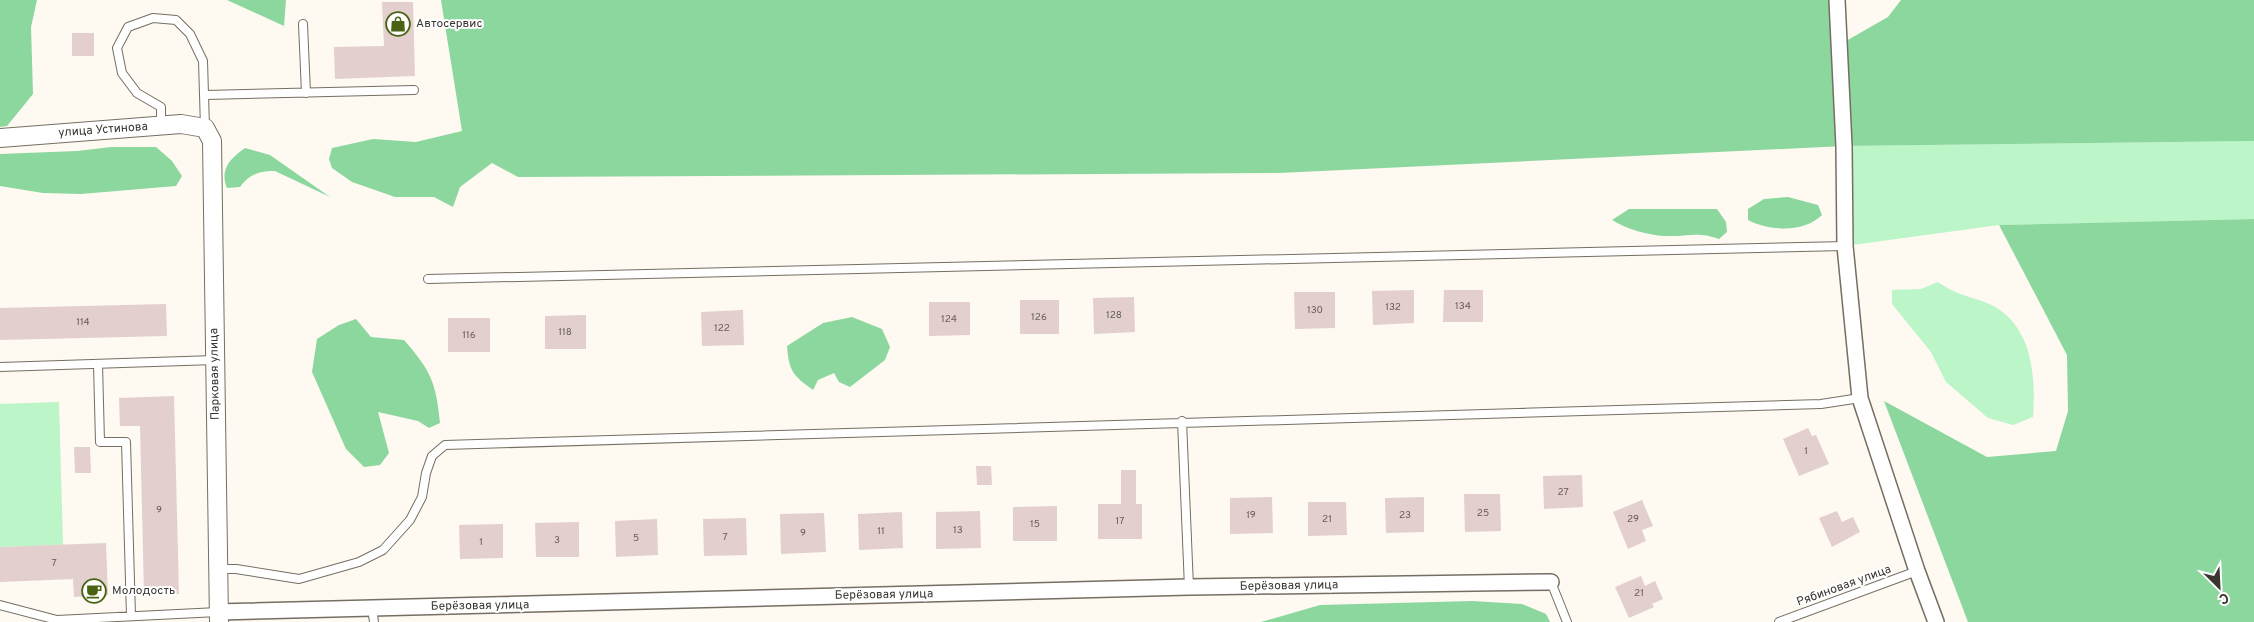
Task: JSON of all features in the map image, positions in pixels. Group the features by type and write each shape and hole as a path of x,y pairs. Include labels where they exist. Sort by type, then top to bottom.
{"street":[{"path":"1837,0 1844,146 1845,246 1860,398 1917,571 1936,622"},
{"name":"улица Устинова","path":"0,138 181,124 205,128"},
{"name":"Парковая улица","path":"205,128 212,141 219,617"},
{"name":"Берёзовая улица","path":"219,617 373,615 1189,588 1550,582"}],"lane":[{"path":"161,126 161,107 137,93 122,73 117,48 128,27 152,18 176,20 190,34 203,61 206,95 205,128"},
{"path":"303,24 306,93"},
{"path":"206,95 414,90"},
{"path":"428,279 1845,246"},
{"path":"0,368 215,360"},
{"path":"98,364 100,442 126,442 131,616"},
{"path":"218,569 236,569 299,579 359,562 384,550 410,520 422,497 426,473 432,456 445,445 1821,404 1860,398"},
{"path":"1182,422 1189,588"},
{"name":"Рябиновая улица","path":"1779,622 1917,571"},
{"path":"1550,582 1567,622"},
{"path":"0,604 57,620 131,616 219,617"}],"green space":[{"path":"0,0 37,0 31,27 33,94 7,126 0,127"},
{"path":"227,0 286,0 284,26"},
{"path":"441,0 1837,0 1839,45 1888,17 1901,0 2254,0 2254,141 1844,146 1279,173 518,177 492,163 460,187 453,207 434,197 395,197 352,182 332,168 329,159 332,148 373,139 416,142 462,131"},
{"path":"2254,141 2254,219 1999,225 1845,246 1844,146"},
{"path":"111,147 156,147 172,161 182,176 176,186 81,194 43,193 0,186 0,154 77,151"},
{"path":"245,148 270,155 330,197 275,171 259,172 247,179 240,187 227,188 224,175 225,170 231,160"},
{"path":"1788,197 1818,205 1822,215 1806,225 1786,228 1756,224 1748,220 1748,209 1764,199"},
{"path":"1629,209 1717,209 1726,222 1727,232 1719,239 1698,235 1658,235 1637,231 1612,220"},
{"path":"2254,219 2254,622 1968,622 1884,401 1987,457 2056,451 2068,411 2067,355 1999,225"},
{"path":"1938,282 1957,293 1987,303 2002,312 2014,323 2022,336 2032,367 2033,417 2013,425 1988,418 1946,382 1931,352 1892,304 1892,290 1921,289"},
{"path":"852,317 882,329 890,347 885,360 850,387 839,382 834,373 818,380 813,390 800,380 793,371 789,361 787,346 823,323"},
{"path":"356,319 371,337 404,340 413,351 431,378 440,423 429,428 418,421 378,412 389,453 380,465 364,467 346,449 312,372 317,339 339,325"},
{"path":"59,402 63,545 0,547 0,404"},
{"path":"1472,601 1522,604 1546,614 1550,622 1261,622 1320,605"}],"building":[{"name":"Автосервис","path":"382,2 413,2 415,76 335,79 334,47 384,46"},
{"path":"72,33 94,33 94,56 72,56"},
{"path":"1414,290 1414,323 1373,325 1372,291"},
{"path":"1444,290 1483,290 1483,322 1443,322"},
{"path":"1294,292 1335,292 1335,328 1295,329"},
{"path":"1134,297 1135,332 1094,334 1093,298"},
{"path":"1020,300 1059,300 1059,334 1020,334"},
{"path":"929,302 970,302 970,335 929,336"},
{"path":"166,304 167,336 0,340 0,308"},
{"path":"743,310 744,345 702,346 701,312"},
{"path":"586,315 586,349 545,349 545,316"},
{"path":"448,318 490,318 490,352 448,352"},
{"path":"174,396 179,594 144,594 140,426 120,426 119,398"},
{"path":"1808,428 1812,436 1816,435 1829,464 1799,476 1783,439"},
{"path":"74,447 90,447 91,473 75,473"},
{"path":"976,466 991,466 992,485 977,485"},
{"path":"1121,470 1136,470 1136,504 1142,504 1142,539 1098,539 1098,504 1121,504"},
{"path":"1582,475 1583,507 1544,509 1543,476"},
{"path":"1464,494 1500,494 1501,531 1465,532"},
{"path":"1272,497 1273,533 1230,534 1230,498"},
{"path":"1424,497 1424,532 1386,533 1385,498"},
{"path":"1642,500 1653,526 1642,530 1646,541 1628,549 1613,512"},
{"path":"1308,502 1346,502 1347,535 1308,536"},
{"path":"1057,506 1057,541 1013,541 1013,507"},
{"path":"980,511 981,548 936,549 936,512"},
{"path":"1837,511 1842,522 1853,517 1860,532 1832,547 1819,518"},
{"path":"902,512 903,548 859,550 858,514"},
{"path":"824,513 826,552 781,554 780,514"},
{"path":"746,518 747,555 704,556 703,519"},
{"path":"657,519 658,555 616,557 615,521"},
{"path":"579,522 579,557 536,557 535,523"},
{"path":"503,524 503,558 460,559 459,525"},
{"path":"106,543 108,595 74,597 73,579 0,582 0,547"},
{"path":"1641,576 1645,586 1655,581 1663,599 1652,604 1654,607 1629,618 1615,587"}],"place":[{"name":"Автосервис","path":"398,24"},
{"name":"Молодость","path":"94,591"}]}
